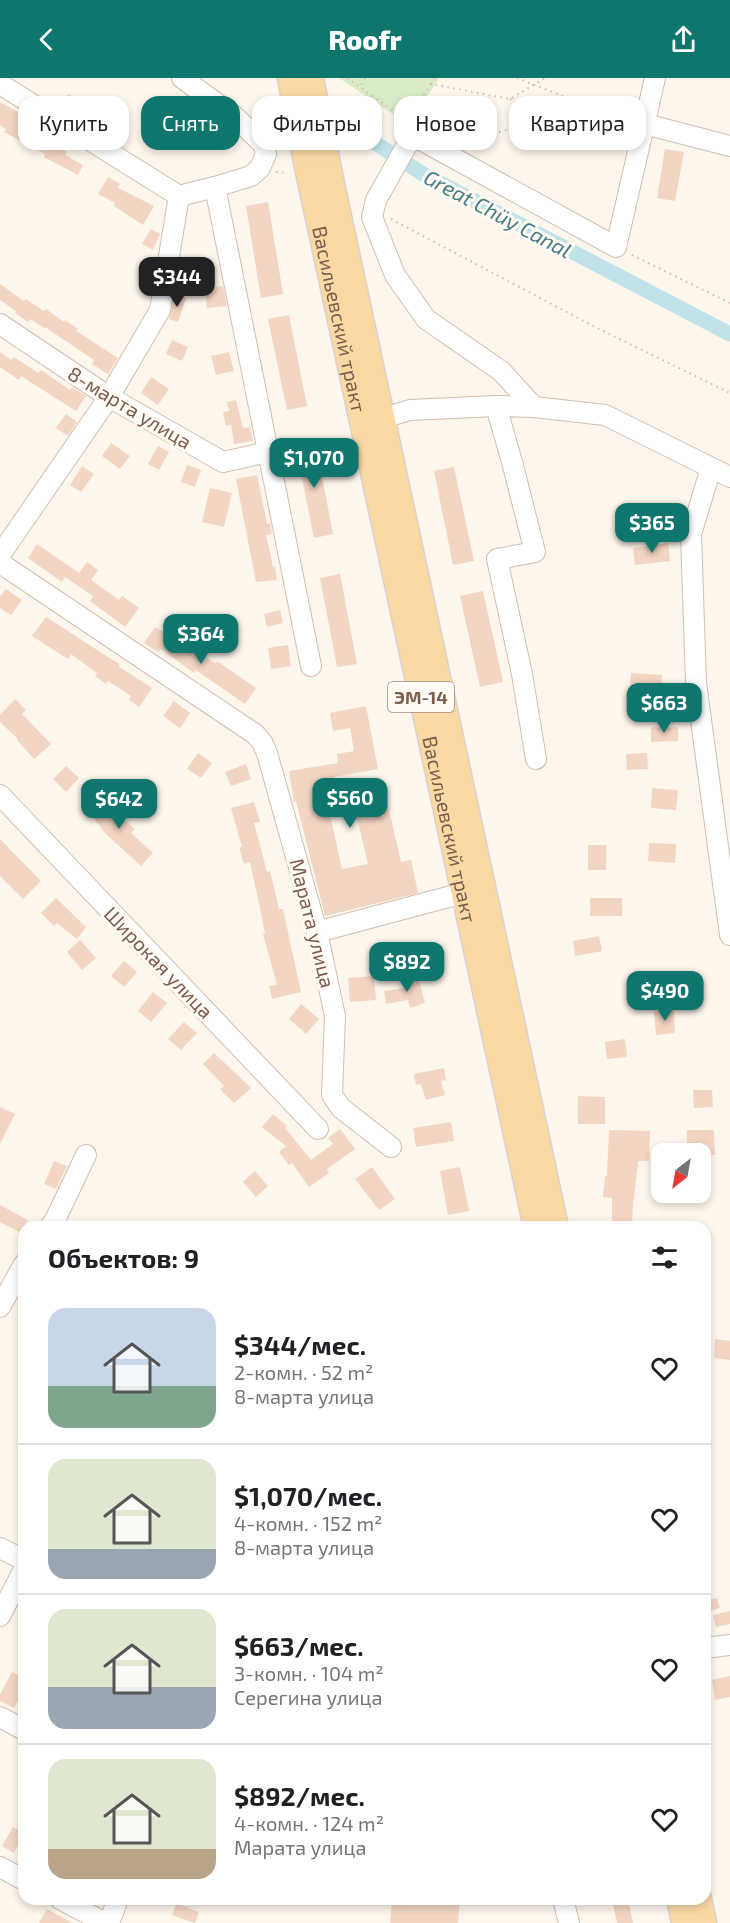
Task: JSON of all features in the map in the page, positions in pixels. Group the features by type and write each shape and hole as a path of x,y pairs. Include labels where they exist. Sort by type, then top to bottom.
{"main road":[{"name":"Васильевский тракт","path":"290,78 307,167 535,1221"},
{"name":"Васильевский тракт","path":"311,78 554,1221"},
{"path":"680,1905 684,1923"},
{"path":"700,1905 704,1923"}],"street":[{"path":"0,84 179,196 251,176 260,168 266,154 264,145 234,116 182,78"},
{"path":"646,119 655,78"},
{"path":"646,124 730,146"},
{"path":"405,150 374,205 372,217 395,274 426,319 501,370 534,408"},
{"path":"438,150 616,247 639,150"},
{"path":"215,187 311,666"},
{"path":"0,555 108,397 160,310 179,196"},
{"name":"8-марта улица","path":"0,324 108,397 223,462 268,452"},
{"path":"383,418 410,410 496,406 605,415 730,477"},
{"path":"496,406 535,552 497,559 522,674 536,759"},
{"path":"711,468 691,534 696,683 730,935"},
{"name":"Марата улица","path":"0,563 255,734 262,742 317,932 335,1016 332,1095 341,1108 391,1147"},
{"name":"Широкая улица","path":"0,795 318,1129"},
{"path":"317,932 463,893"},
{"path":"54,1221 86,1155"},
{"path":"0,1307 18,1275"},
{"path":"0,1548 18,1557"},
{"path":"0,1616 18,1581"},
{"path":"711,1647 730,1645"},
{"path":"0,1717 18,1727"},
{"path":"0,1867 18,1877"},
{"path":"72,1905 107,1923 115,1905"},
{"path":"564,1905 569,1923"}],"path":[{"path":"347,78 394,111"},
{"path":"361,88 365,78"},
{"path":"423,96 435,78"},
{"path":"517,78 562,96"},
{"path":"515,96 545,78"},
{"path":"431,84 509,99"},
{"path":"374,205 593,326 730,393"},
{"path":"616,247 730,303"}],"green space":[{"path":"339,78 439,78 428,96 394,96 394,115 382,107 382,96 366,96"}],"building":[{"path":"0,102 18,112 18,140 4,132 6,129 0,125"},
{"path":"665,149 684,152 675,201 657,198"},
{"path":"38,150 64,150 67,152 65,155 83,165 78,175 44,157 45,154"},
{"path":"108,177 120,184 118,188 154,206 143,225 114,206 115,203 98,194"},
{"path":"268,202 283,294 261,298 246,206"},
{"path":"151,229 160,234 153,250 142,244"},
{"path":"0,284 24,301 26,299 44,311 46,309 64,322 65,320 78,329 76,331 118,358 108,374 92,364 94,360 45,327 30,319 28,322 15,313 17,312 0,300"},
{"path":"223,286 227,306 207,308 205,288"},
{"path":"175,294 186,298 178,322 169,319"},
{"path":"289,315 307,406 287,410 268,319"},
{"path":"172,340 188,347 182,361 166,354"},
{"path":"0,352 11,360 14,357 38,373 41,370 70,390 72,387 86,396 76,411 21,376 19,380 0,367"},
{"path":"229,352 234,371 216,375 211,356"},
{"path":"151,377 169,389 158,405 141,393"},
{"path":"236,400 243,428 250,427 253,441 234,444 231,424 226,426 223,412 229,411 227,402"},
{"path":"66,414 77,422 68,436 56,428"},
{"path":"315,440 333,534 314,538 295,444"},
{"path":"111,443 130,456 120,469 102,456"},
{"path":"158,446 169,452 159,470 148,464"},
{"path":"187,465 201,470 195,487 181,482"},
{"path":"82,466 94,474 81,492 70,485"},
{"path":"454,467 474,561 453,565 434,471"},
{"path":"257,475 267,524 270,523 272,534 266,535 277,580 256,582 236,479"},
{"path":"210,488 232,493 224,527 202,522"},
{"path":"668,543 670,561 635,565 633,548"},
{"path":"37,544 79,573 87,562 98,570 91,580 119,600 122,596 139,608 125,627 90,601 93,596 65,577 62,582 28,558"},
{"path":"340,574 357,664 337,667 320,578"},
{"path":"6,589 22,600 11,615 0,608 0,597"},
{"path":"483,591 503,682 480,687 460,596"},
{"path":"280,610 283,623 267,627 264,614"},
{"path":"46,617 120,664 118,666 152,688 139,707 129,700 131,696 108,681 106,684 95,676 97,673 71,654 68,659 32,636"},
{"path":"155,627 192,649 196,642 199,657 205,656 216,664 217,661 256,688 245,704 196,670 194,673 161,649 158,652 144,643"},
{"path":"288,645 291,666 271,669 268,648"},
{"path":"631,673 662,675 661,692 630,690"},
{"path":"15,699 26,710 22,714 51,744 34,759 0,722 0,715"},
{"path":"174,701 190,713 180,728 163,716"},
{"path":"366,706 378,769 334,777 337,795 326,797 342,869 368,864 355,809 387,802 401,862 411,860 418,893 325,916 296,801 294,802 289,771 338,763 337,754 354,751 350,728 333,731 330,713"},
{"path":"651,727 678,727 678,741 651,742"},
{"path":"198,753 212,763 201,778 187,769"},
{"path":"647,753 648,769 627,770 626,754"},
{"path":"246,764 251,779 231,786 225,772"},
{"path":"66,766 79,778 66,792 53,779"},
{"path":"652,788 678,790 676,810 651,808"},
{"path":"105,795 120,812 118,814 135,829 131,833 153,853 141,866 107,835 87,810"},
{"path":"254,802 260,822 254,823 267,872 270,871 279,909 283,909 301,992 272,999 269,986 277,985 263,934 265,933 250,862 244,864 239,847 242,847 231,808"},
{"path":"0,839 41,881 23,899 0,876"},
{"path":"649,843 676,844 675,863 648,861"},
{"path":"588,845 606,845 606,870 588,870"},
{"path":"56,898 86,927 77,939 57,923 54,926 41,913"},
{"path":"590,898 622,898 622,916 590,916"},
{"path":"599,936 602,951 575,956 573,941"},
{"path":"80,940 96,958 82,970 67,952"},
{"path":"124,961 137,972 124,987 111,976"},
{"path":"417,974 425,1003 410,1008 408,1000 386,1004 384,991 404,988 401,979"},
{"path":"374,976 376,1000 350,1002 348,978"},
{"path":"667,977 693,977 693,997 667,997"},
{"path":"153,992 167,1003 151,1022 138,1011"},
{"path":"301,1004 319,1019 306,1034 289,1019"},
{"path":"674,1010 675,1033 656,1035 654,1012"},
{"path":"184,1022 197,1033 181,1050 168,1039"},
{"path":"625,1039 627,1057 607,1059 605,1042"},
{"path":"214,1053 251,1088 234,1103 220,1089 224,1086 203,1064"},
{"path":"444,1068 446,1080 441,1081 445,1095 426,1100 421,1084 416,1085 414,1074"},
{"path":"693,1090 712,1090 713,1107 694,1108"},
{"path":"578,1096 605,1097 605,1124 578,1124"},
{"path":"0,1107 15,1114 0,1144"},
{"path":"273,1114 287,1126 285,1128 311,1160 333,1144 328,1138 340,1129 355,1149 327,1169 329,1173 309,1187 292,1163 289,1165 279,1152 286,1146 262,1127"},
{"path":"451,1122 454,1141 416,1147 413,1128"},
{"path":"609,1130 650,1131 649,1161 638,1161 632,1221 612,1221 612,1198 603,1197 605,1176 607,1176"},
{"path":"687,1130 714,1130 715,1155 711,1155 711,1143 687,1143"},
{"path":"54,1161 67,1166 56,1189 44,1184"},
{"path":"372,1167 395,1199 379,1210 355,1179"},
{"path":"460,1167 469,1211 448,1215 440,1171"},
{"path":"255,1171 268,1186 256,1197 243,1182"},
{"path":"0,1205 28,1220 18,1221 18,1231 0,1222"},
{"path":"715,1339 730,1341 730,1360 714,1358"},
{"path":"717,1598 720,1608 711,1610 711,1600"},
{"path":"730,1611 730,1624 716,1627 713,1615"},
{"path":"12,1672 18,1675 18,1701 14,1708 0,1701 0,1695"},
{"path":"730,1676 730,1697 715,1700 712,1680"},
{"path":"13,1827 18,1830 18,1845 14,1853 2,1846"},
{"path":"175,1905 199,1912 195,1923 172,1915"},
{"path":"392,1905 460,1905 458,1923 390,1923"},
{"path":"613,1905 629,1905 633,1923 617,1923"},
{"path":"47,1909 72,1923 39,1923"}],"waterway":[{"name":"Great Chüy Canal","path":"382,147 423,174 730,334"}]}
